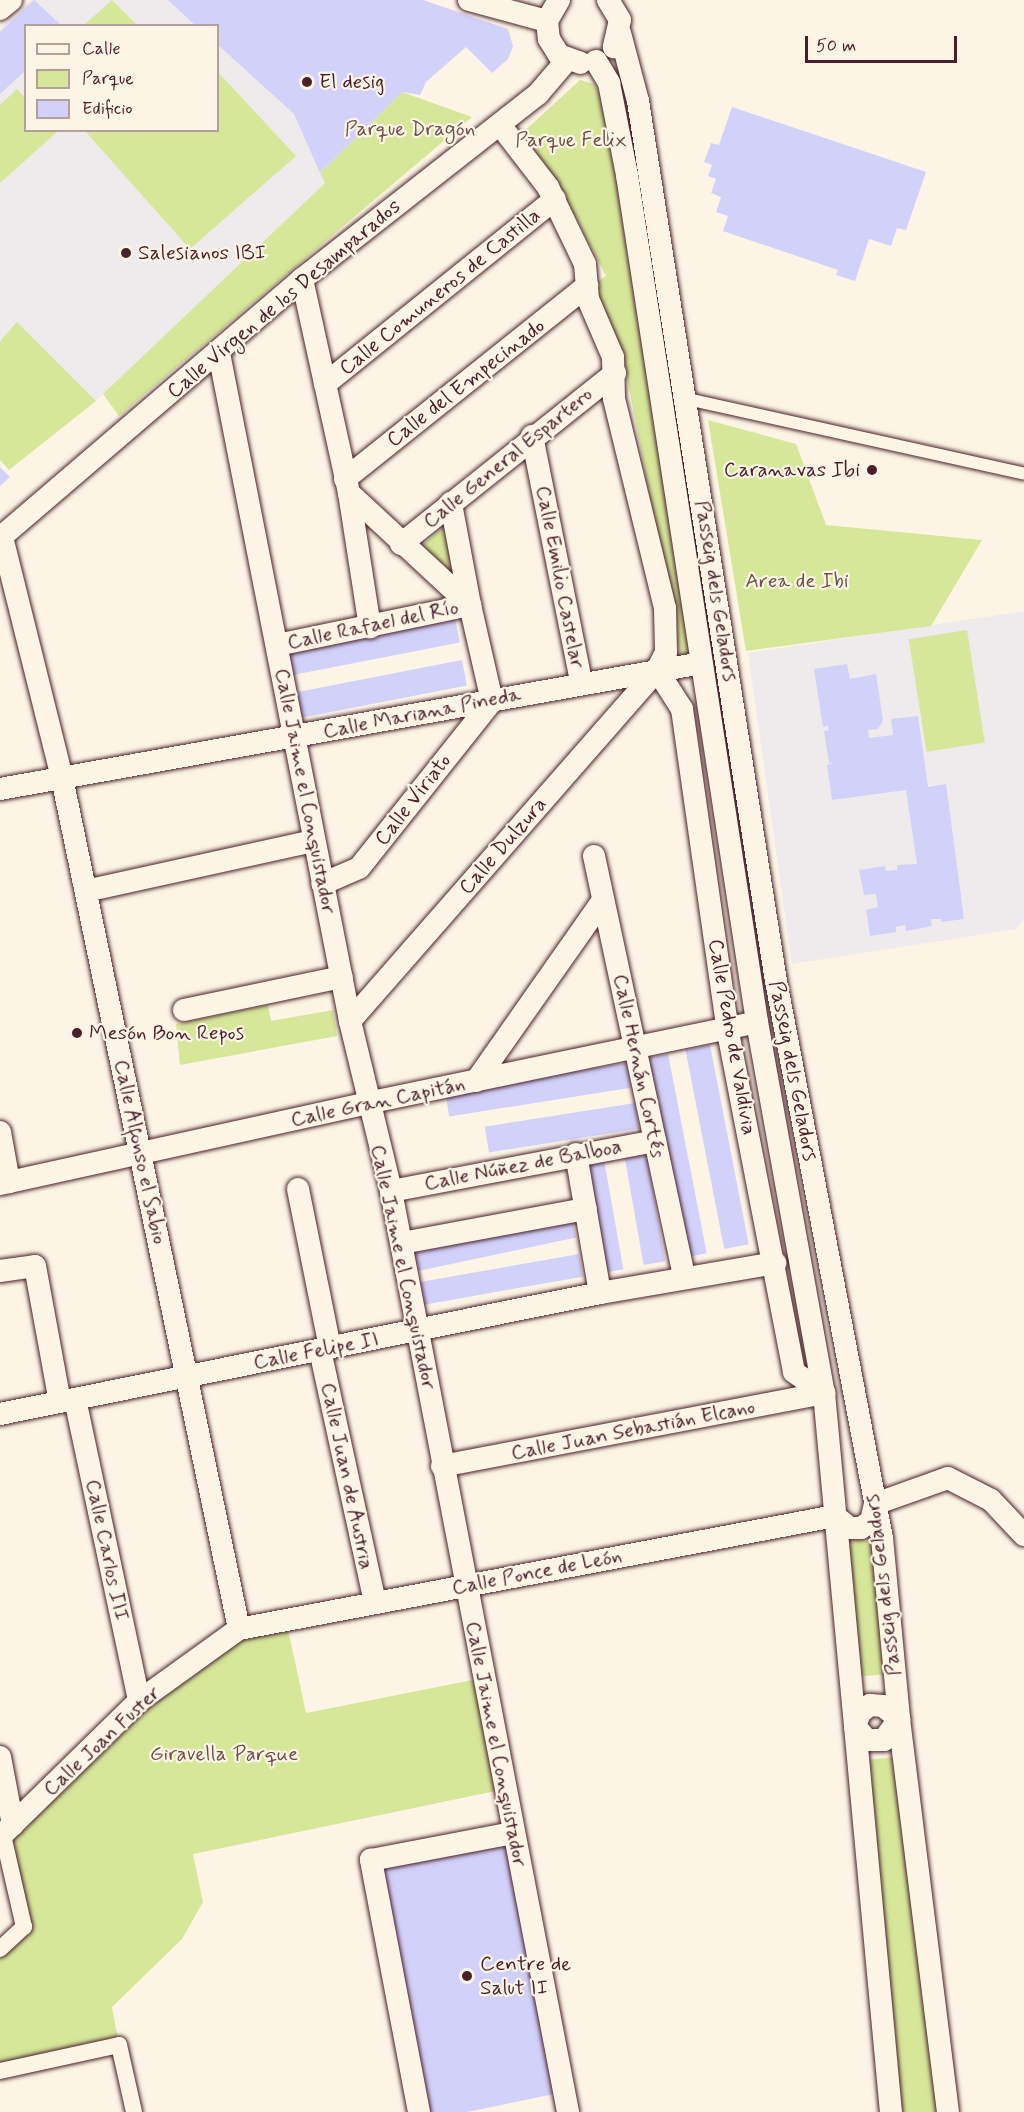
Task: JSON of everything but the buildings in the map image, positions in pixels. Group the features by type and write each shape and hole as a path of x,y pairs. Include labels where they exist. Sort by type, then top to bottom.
{"street":[{"path":"0,9 11,0"},
{"path":"469,0 547,21"},
{"path":"559,0 547,21 553,48 567,60 596,61 615,45 620,33"},
{"name":"Passeig dels Geladors","path":"611,2 620,20 620,33 638,102 687,399 776,981 882,1538 899,1719 948,2112"},
{"name":"Calle Virgen de los Desamparados","path":"1,537 219,353 302,279 538,94 567,60"},
{"path":"596,61 609,83 627,175 757,1023 824,1394 891,2112"},
{"path":"500,125 555,199 581,253 588,276 587,286 613,357 614,398 664,608 667,643 657,670"},
{"name":"Calle Comuneros de Castilla","path":"325,384 555,199"},
{"path":"302,279 347,486 370,627"},
{"name":"Calle del Empecinado","path":"347,486 587,286"},
{"name":"Calle Jaime el Conquistador","path":"219,353 350,1022 367,1103 392,1191 442,1466 568,2112"},
{"name":"Calle General Espartero","path":"401,544 532,436 615,373"},
{"name":"Calle Emilio Castelar","path":"532,436 581,682"},
{"path":"347,486 401,544 470,605"},
{"path":"451,503 470,605 492,701"},
{"name":"Calle Alfonso el Sabio","path":"1,537 62,778 238,1629"},
{"name":"Calle Rafael del Río","path":"277,645 470,605"},
{"name":"Calle Mariana Pineda","path":"0,789 492,701 581,682 702,663"},
{"name":"Calle Dulzura","path":"350,1022 657,670"},
{"name":"Calle Pedro de Valdivia","path":"657,670 682,708 727,1027 794,1372 824,1394"},
{"name":"Calle Viriato","path":"322,884 359,868 492,701"},
{"path":"86,891 314,841"},
{"name":"Calle Hernán Cortés","path":"594,856 684,1277"},
{"path":"476,1081 603,900"},
{"path":"184,1010 342,977"},
{"name":"Calle Gran Capitán","path":"5,1183 367,1103 727,1027 757,1023"},
{"path":"0,1132 5,1183"},
{"name":"Calle Núñez de Balboa","path":"392,1191 576,1154 655,1141"},
{"path":"576,1154 600,1293"},
{"name":"Calle Juan de Austria","path":"298,1190 325,1349 375,1602"},
{"path":"402,1243 586,1209"},
{"name":"Calle Felipe II","path":"0,1413 600,1293 774,1263"},
{"name":"Calle Carlos III","path":"0,1271 35,1266 139,1701"},
{"name":"Calle Juan Sebastián Elcano","path":"442,1466 824,1394"},
{"path":"835,1516 850,1528 861,1528 871,1521 875,1504 948,1478 991,1500 1024,1535"},
{"name":"Calle Ponce de León","path":"238,1629 835,1516"},
{"name":"Calle Joan Fuster","path":"5,1832 139,1701 238,1629"},
{"path":"855,1726 867,1740 879,1742 889,1737 899,1719"},
{"path":"0,1757 5,1832 24,1927 0,1949"},
{"path":"419,2112 371,1860 513,1833"},
{"path":"0,2071 118,2045 134,2112"}],"lane":[{"path":"687,399 1024,474"}],"shaded area":[{"name":"Salesianos IBI","path":"31,0 169,0 196,24 24,24 24,132 219,132 219,46 294,114 325,183 96,401 18,323 0,341 0,28"},
{"path":"1024,611 1024,919 1017,929 792,964 748,653"}],"green space":[{"path":"112,0 136,24 85,24"},
{"path":"219,73 296,156 190,249 86,132 219,132"},
{"name":"Parque Felix","path":"580,80 594,84 604,103 691,658 681,659 623,356 595,294 595,283 606,276 562,190 520,135"},
{"path":"17,89 24,97 24,132 57,132 0,183 0,105"},
{"name":"Parque Dragón","path":"402,92 472,117 119,416 103,394 325,183 320,173"},
{"path":"17,322 96,401 9,470 0,460 0,341"},
{"name":"Area de Ibi","path":"708,420 796,444 826,525 982,540 931,626 746,651"},
{"path":"447,524 459,581 420,547"},
{"path":"967,630 985,743 927,752 909,639"},
{"path":"268,1005 271,1021 333,1010 337,1036 180,1065 176,1024"},
{"path":"882,1538 894,1673 851,1677 839,1542"},
{"name":"Giravella Parque","path":"286,1620 306,1713 483,1678 505,1789 193,1854 203,1902 182,1939 112,2007 119,2045 0,2070 0,1949 24,1927 3,1835 239,1629"},
{"path":"903,1756 948,2112 891,2112 859,1761"}],"place":[{"name":"El desig","path":"307,82"},
{"name":"Salesianos IBI","path":"126,253"},
{"name":"Caranavas Ibi","path":"872,470"},
{"name":"Mesón Bon Repos","path":"77,1033"},
{"name":"Centre de Salut II","path":"467,1976"}]}
